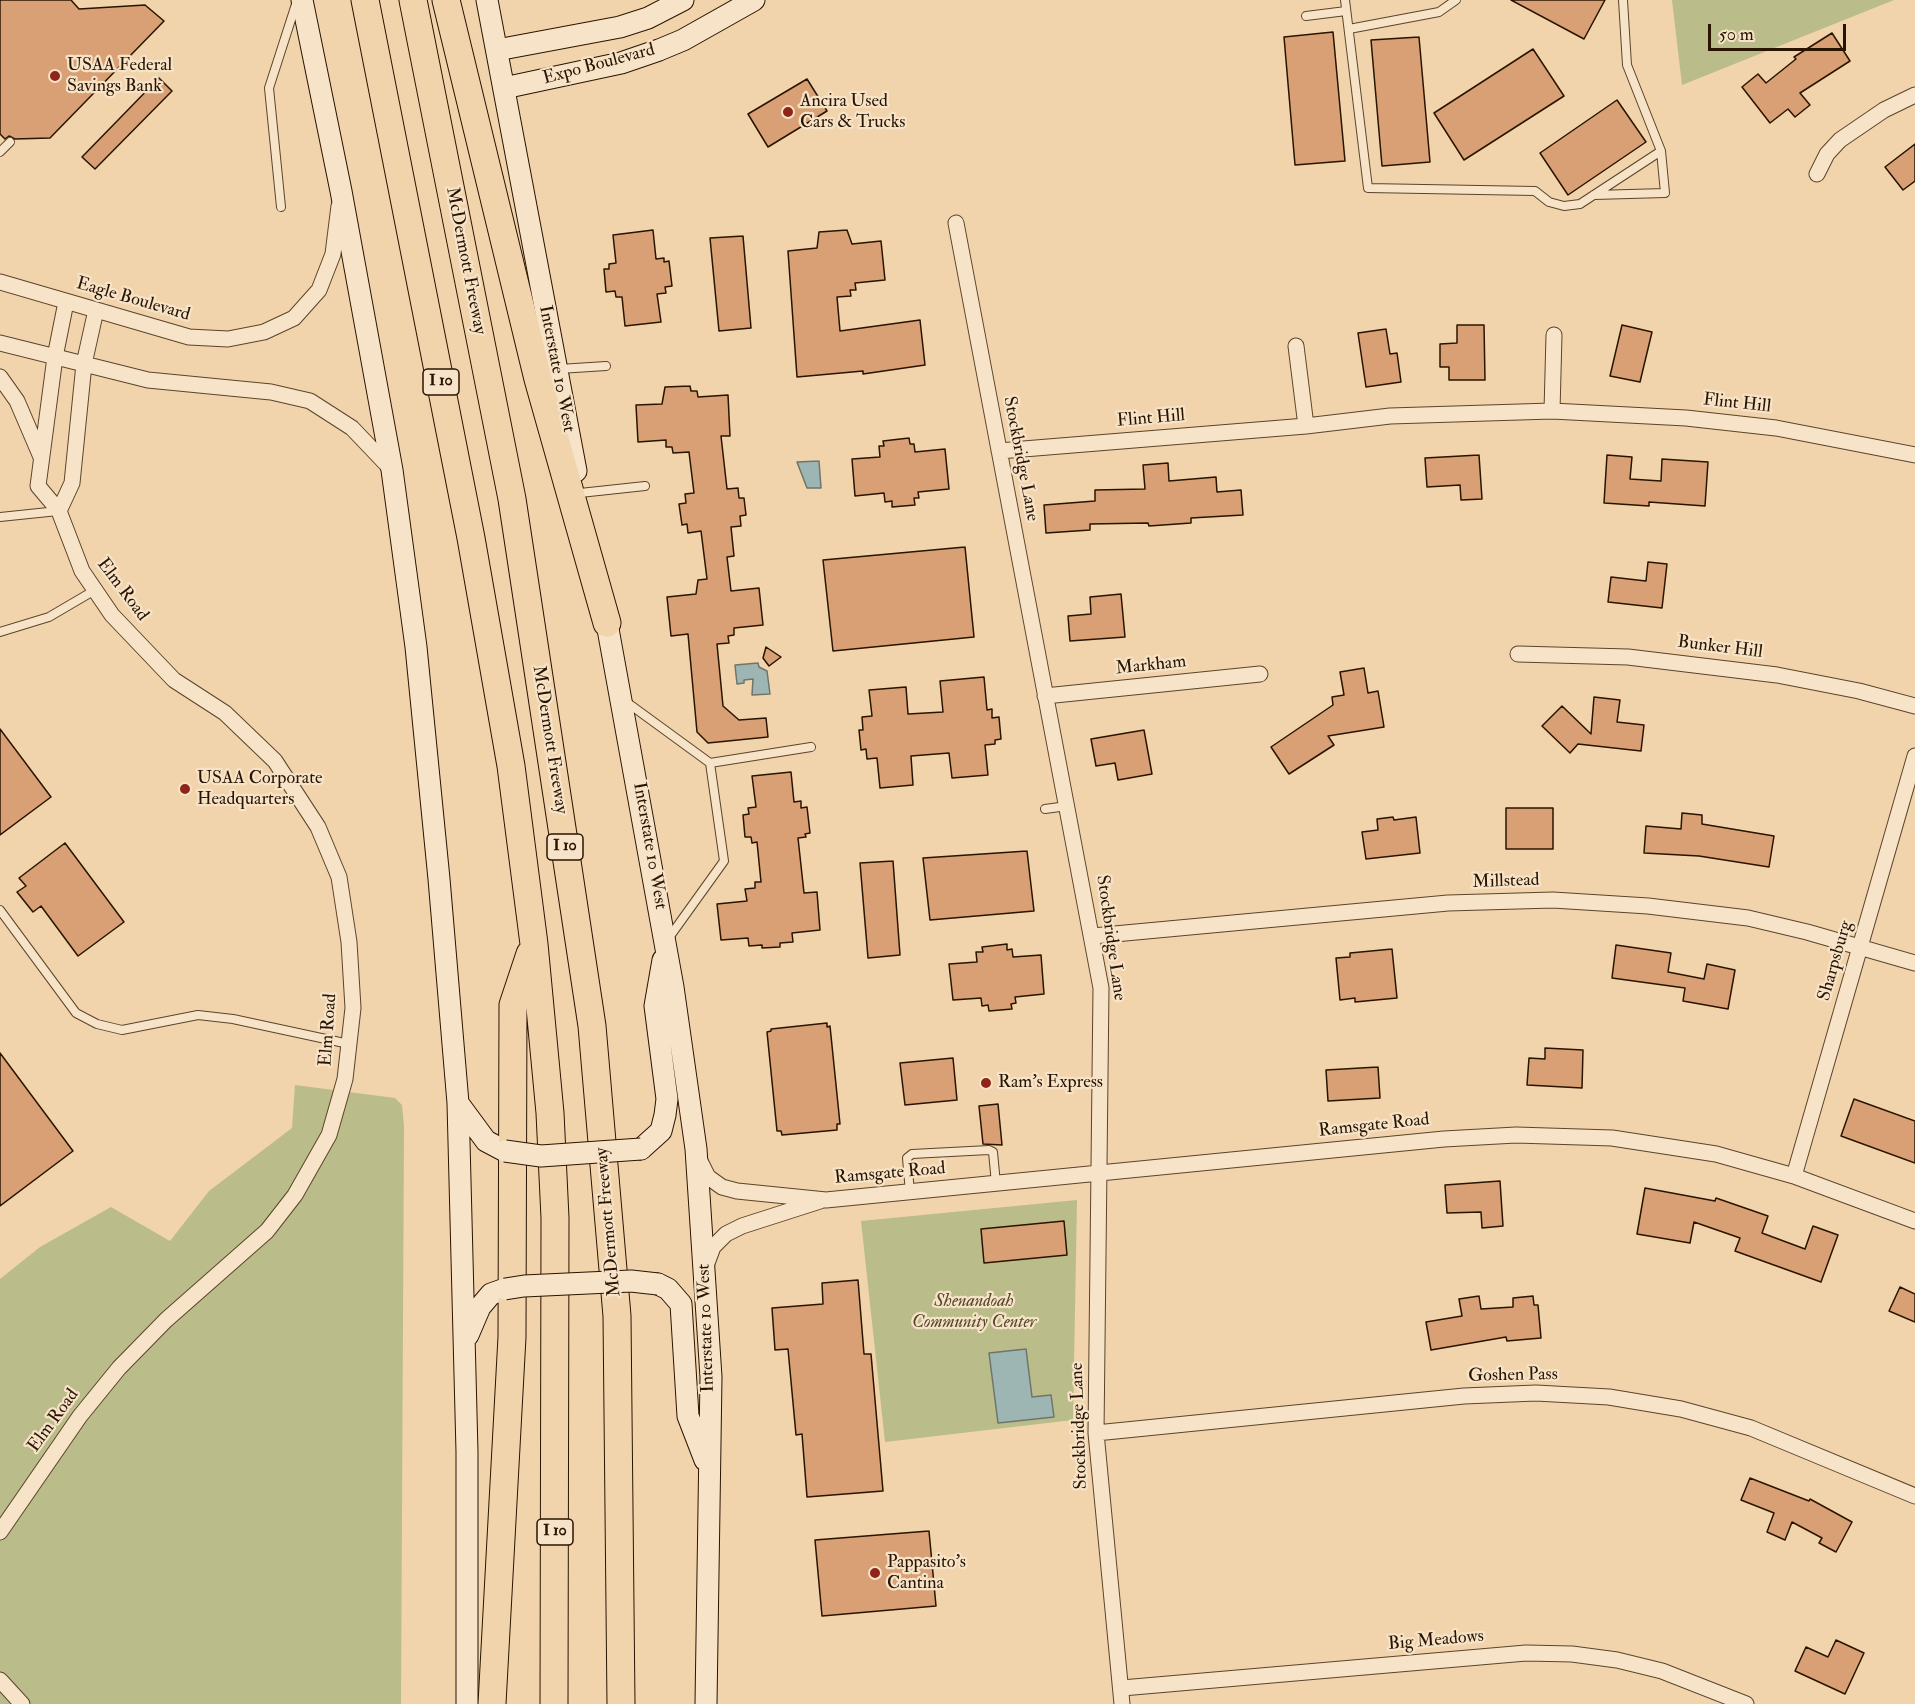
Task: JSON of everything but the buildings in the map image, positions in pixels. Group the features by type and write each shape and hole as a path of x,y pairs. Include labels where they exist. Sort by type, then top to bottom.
{"highway":[{"name":"I 10","path":"365,0 471,538 511,766 534,944 550,1113 555,1218 554,1704"},
{"name":"McDermott Freeway","path":"413,0 512,499 592,1026 617,1316 621,1704"},
{"path":"446,0 538,379 607,623"},
{"path":"492,1704 512,1337 513,1005 534,944"}],"main road":[{"path":"302,0 341,191 392,470 416,647 458,1103 466,1341 466,1704"},
{"name":"Interstate 10 West","path":"487,0 556,370 623,700 666,943 696,1149 711,1377 706,1704"},
{"name":"Expo Boulevard","path":"497,50 620,27 648,18 683,0"},
{"name":"Expo Boulevard","path":"504,88 621,63 659,50 683,40 754,0"},
{"path":"458,1103 486,1141 505,1151 541,1156 641,1149 661,1131 667,1099 655,1006 666,943"},
{"path":"466,1341 480,1307 491,1294 505,1289 631,1281 658,1284 668,1289 681,1304 688,1416 709,1472"}],"street":[{"path":"1817,174 1827,154 1840,140 1884,110 1915,96"},
{"name":"Eagle Boulevard","path":"0,282 189,337 228,339 264,332 294,318 319,290 333,254 341,191"},
{"name":"Stockbridge Lane","path":"956,223 1045,696 1093,936 1101,988 1096,1433 1122,1704"},
{"name":"Elm Road","path":"0,1532 80,1416 119,1368 166,1320 267,1230 296,1195 329,1135 345,1079 353,1008 349,942 339,878 318,827 275,760 225,713 174,680 112,615 82,571 59,511 38,486 55,357 66,302"},
{"path":"59,511 72,483 84,364 96,310"},
{"path":"1552,411 1554,335"},
{"path":"0,343 148,380 271,392 310,401 352,428 392,470"},
{"path":"1296,346 1306,426"},
{"path":"0,377 16,401 42,459"},
{"name":"Flint Hill","path":"999,451 1306,426 1390,416 1552,411 1676,417 1776,428 1915,455"},
{"name":"Bunker Hill","path":"1518,654 1628,657 1777,675 1859,691 1915,706"},
{"name":"Markham","path":"1045,696 1260,674"},
{"name":"Sharpsburg","path":"1794,1176 1915,756"},
{"name":"Millstead","path":"1093,936 1448,903 1553,900 1648,906 1748,918 1861,946 1915,963"},
{"name":"Ramsgate Road","path":"696,1149 708,1177 722,1187 737,1191 826,1200 1444,1139 1516,1135 1612,1138 1716,1154 1794,1176 1915,1221"},
{"name":"Ramsgate Road","path":"705,1269 714,1247 726,1234 742,1226 826,1200"},
{"name":"Goshen Pass","path":"1096,1433 1464,1396 1536,1393 1609,1397 1681,1409 1751,1428 1915,1496"},
{"name":"Big Meadows","path":"1122,1688 1526,1653 1572,1654 1617,1660 1662,1671 1727,1700 1746,1704"},
{"path":"0,1680 21,1704"},
{"path":"0,1692 21,1704"}],"lane":[{"path":"281,207 269,88 297,0"},
{"path":"1345,0 1368,188 1535,191 1549,202 1564,206 1580,204 1661,151"},
{"path":"1349,29 1439,12 1456,0"},
{"path":"1594,195 1665,193 1661,151 1627,65 1623,0"},
{"path":"1306,16 1346,11"},
{"path":"0,152 9,142"},
{"path":"556,370 606,366"},
{"path":"580,493 645,486"},
{"path":"0,517 59,511"},
{"path":"0,632 49,617 95,590"},
{"path":"623,700 710,763 811,747"},
{"path":"666,943 724,861 710,763"},
{"path":"1045,809 1068,806"},
{"path":"0,910 76,1013 97,1024 122,1030 198,1015 233,1019 349,1044"},
{"path":"910,1193 908,1158 912,1154 989,1150 993,1152 996,1184"}],"green space":[{"path":"1672,0 1894,0 1682,85"},
{"path":"295,1085 395,1098 402,1105 404,1127 401,1704 0,1704 0,1279 40,1247 111,1207 170,1241 209,1191 292,1128"},
{"name":"Shenandoah Community Center","path":"1077,1200 1073,1420 885,1442 861,1221"}],"water":[{"path":"819,461 821,488 807,488 797,462"},
{"path":"758,663 759,667 767,671 770,694 752,695 753,679 737,684 735,665"},
{"path":"1026,1349 1032,1397 1051,1395 1054,1417 998,1423 989,1353"}],"place":[{"name":"USAA Federal Savings Bank","path":"55,76"},
{"name":"Ancira Used Cars & Trucks","path":"788,112"},
{"name":"USAA Corporate Headquarters","path":"185,789"},
{"name":"Ram's Express","path":"986,1083"},
{"name":"Pappasito's Cantina","path":"875,1573"}]}
